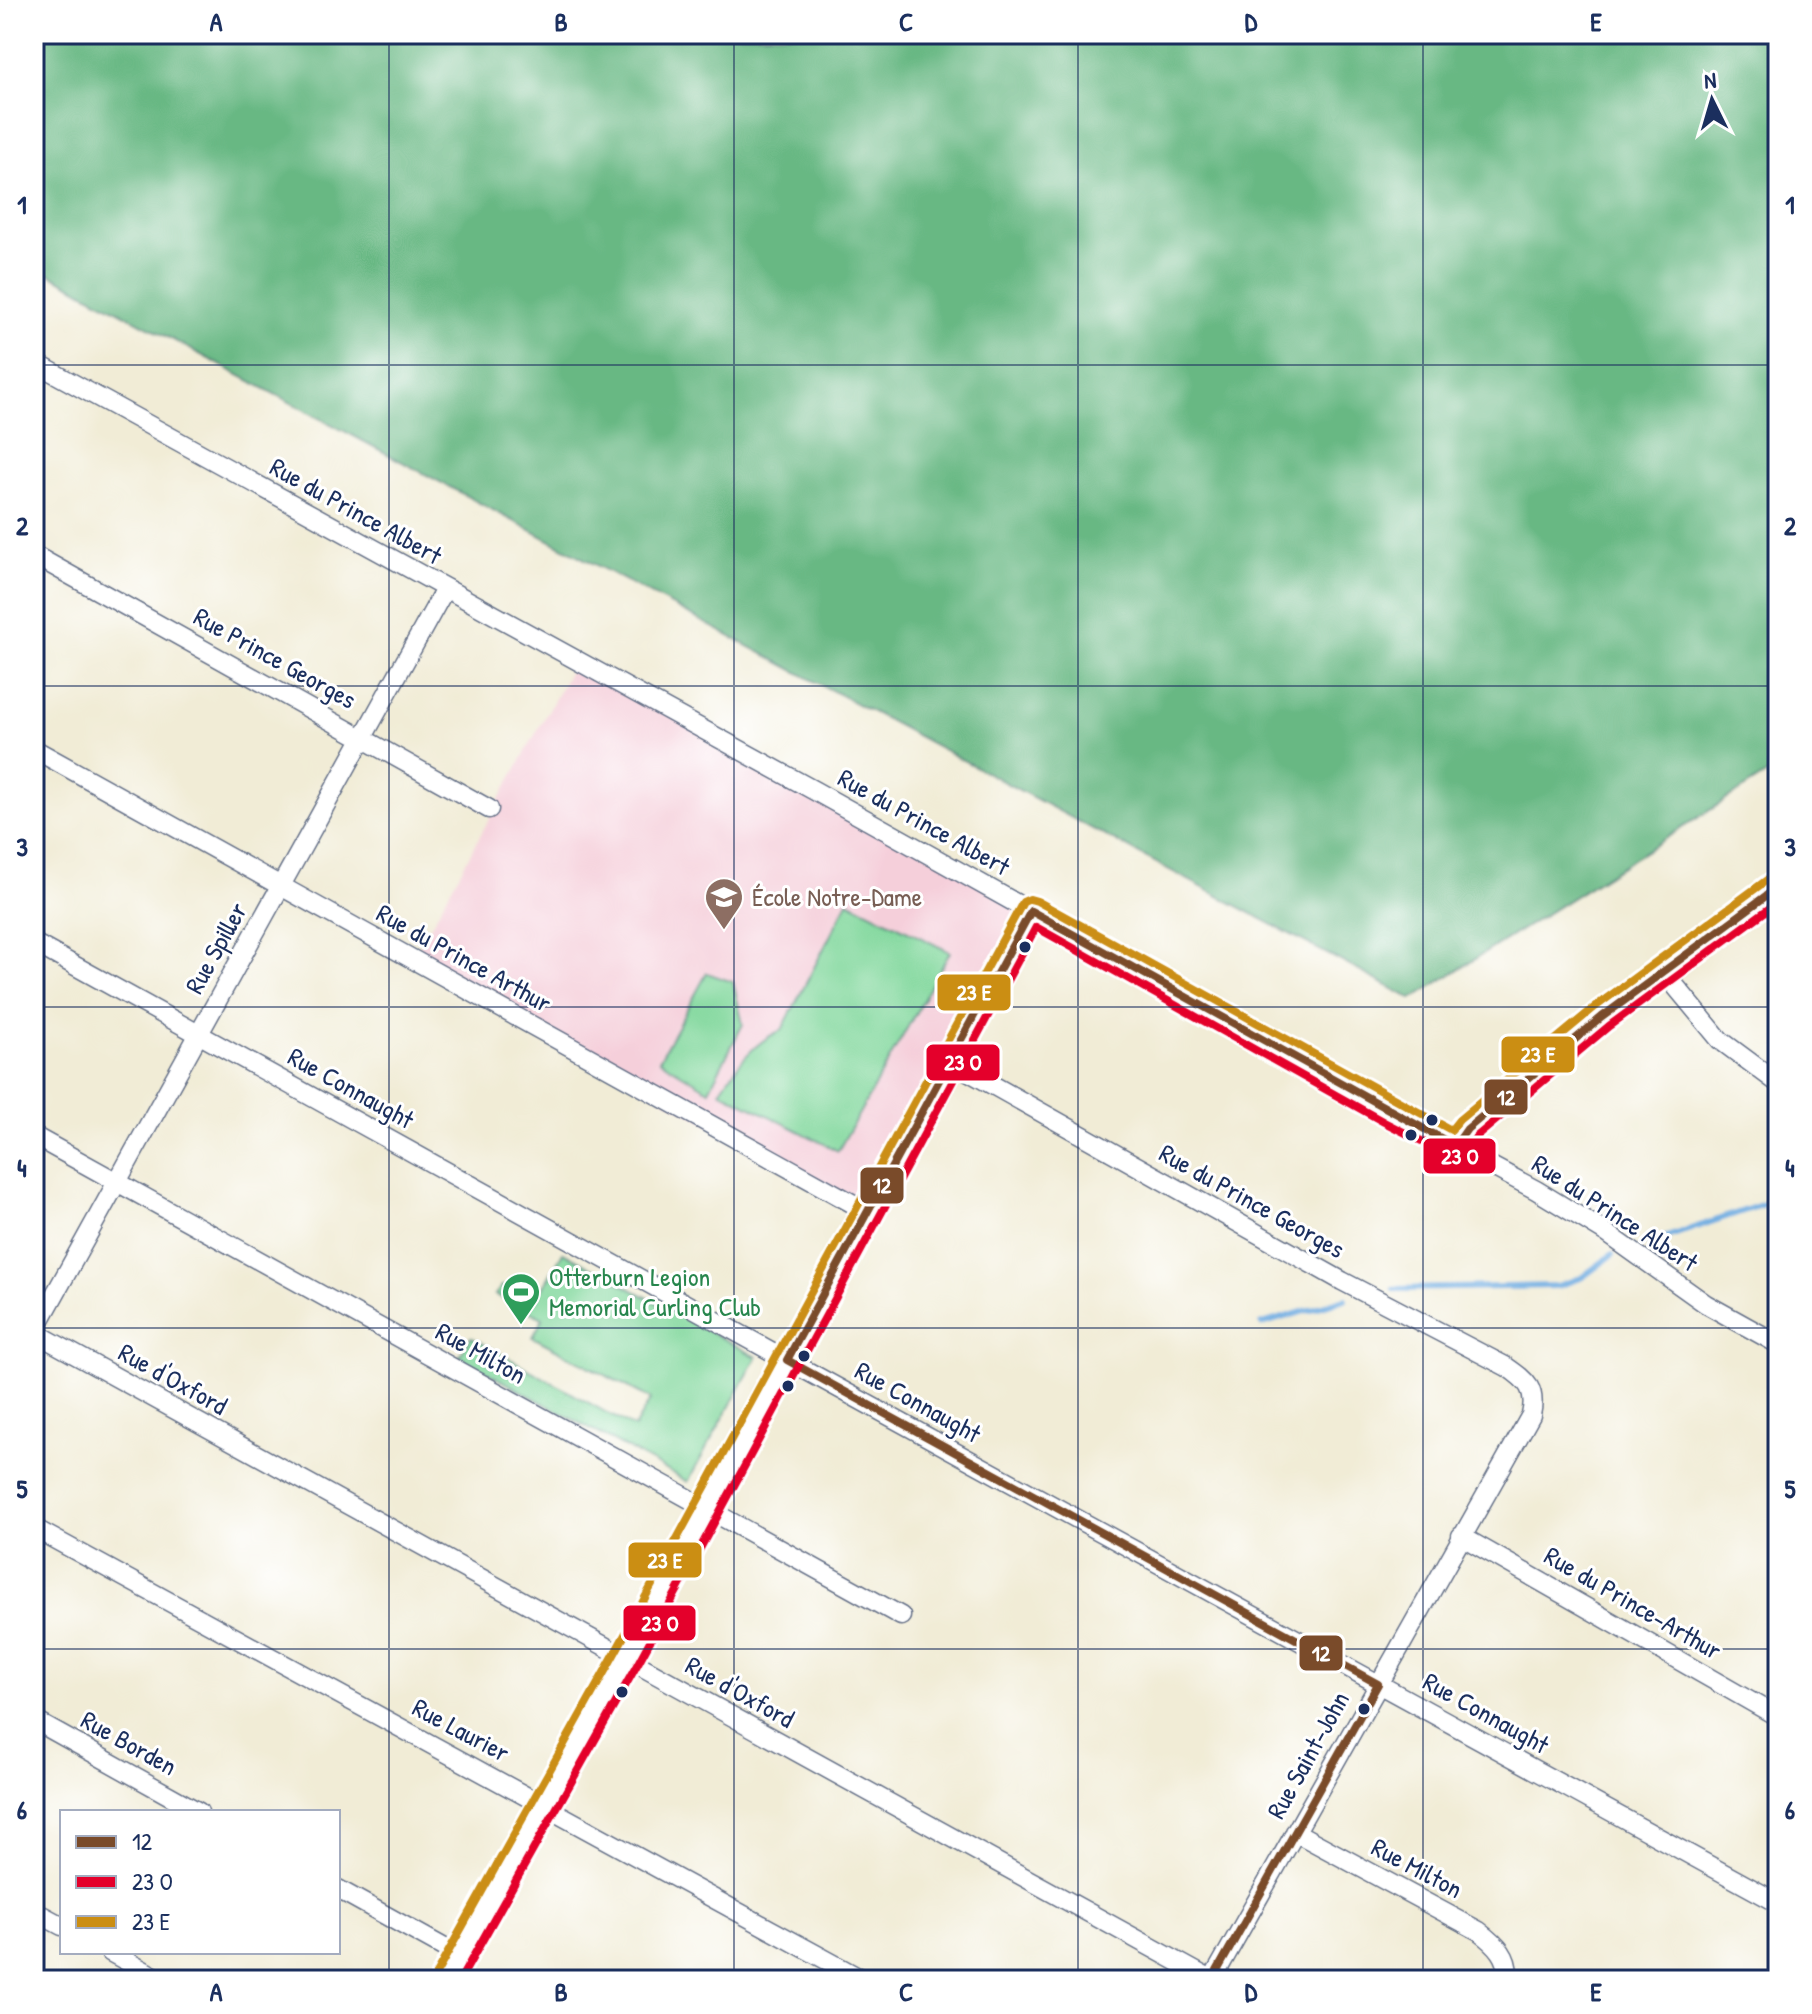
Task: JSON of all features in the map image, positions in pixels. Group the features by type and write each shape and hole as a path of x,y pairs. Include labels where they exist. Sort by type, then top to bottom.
{"street":[{"name":"Rue du Prince Albert","path":"34,362 1563,1205 1706,1304 1778,1344"},
{"name":"Rue Prince Georges","path":"34,555 489,809"},
{"name":"Rue Spiller","path":"34,1332 445,589"},
{"name":"Rue du Prince Arthur","path":"34,749 868,1212"},
{"path":"1455,1146 1467,1129 1663,971 1778,887"},
{"path":"446,1980 626,1659 1031,911"},
{"name":"Rue Connaught","path":"34,943 1778,1903"},
{"path":"1663,971 1720,1040 1778,1083"},
{"name":"Rue du Prince Georges","path":"948,1060 1342,1281 1507,1367 1530,1387"},
{"name":"Rue Milton","path":"34,1136 901,1616"},
{"name":"Rue d'Oxford","path":"34,1332 1212,1980"},
{"name":"Rue Saint-John","path":"1212,1980 1531,1415 1534,1400 1530,1387"},
{"name":"Rue Laurier","path":"34,1528 863,1980"},
{"name":"Rue du Prince-Arthur","path":"1461,1536 1778,1717"},
{"name":"Rue Borden","path":"34,1720 195,1810"},
{"name":"Rue Milton","path":"1295,1832 1479,1931 1495,1943 1506,1960 1507,1980"},
{"path":"340,1890 459,1956"},
{"path":"34,1911 60,1925"},
{"path":"114,1954 161,1980"}],"shaded area":[{"name":"École Notre-Dame","path":"576,660 1031,911 868,1212 412,960"}],"green space":[{"path":"34,34 1778,34 1778,767 1412,999 34,266"},
{"path":"848,901 950,952 838,1151 720,1091 754,1048 782,1030"},
{"path":"707,973 733,982 743,1024 709,1090 659,1060"},
{"path":"563,1252 757,1357 688,1482 459,1357 471,1337 634,1428 651,1399 533,1337 543,1318 495,1295 502,1286 536,1300"}],"waterway":[{"path":"1649,1243 1770,1202 1778,1202"},
{"path":"1394,1289 1557,1286 1581,1278 1612,1255"},
{"path":"1262,1324 1345,1299"}],"transit line":[{"path":"436,1974 615,1653 1023,902 1030,899 1037,901 1451,1130 1459,1120 1595,1007 1771,877"},
{"name":"12","path":"1212,1980 1378,1684 787,1360 1031,911 1455,1146 1467,1129 1602,1017 1778,887"},
{"path":"460,1980 637,1665 1036,927 1384,1122 1455,1158 1463,1155 1476,1137 1609,1026 1778,902"}],"place":[{"name":"École Notre-Dame","path":"724,931"},
{"name":"Otterburn Legion Memorial Curling Club","path":"521,1326"}]}
